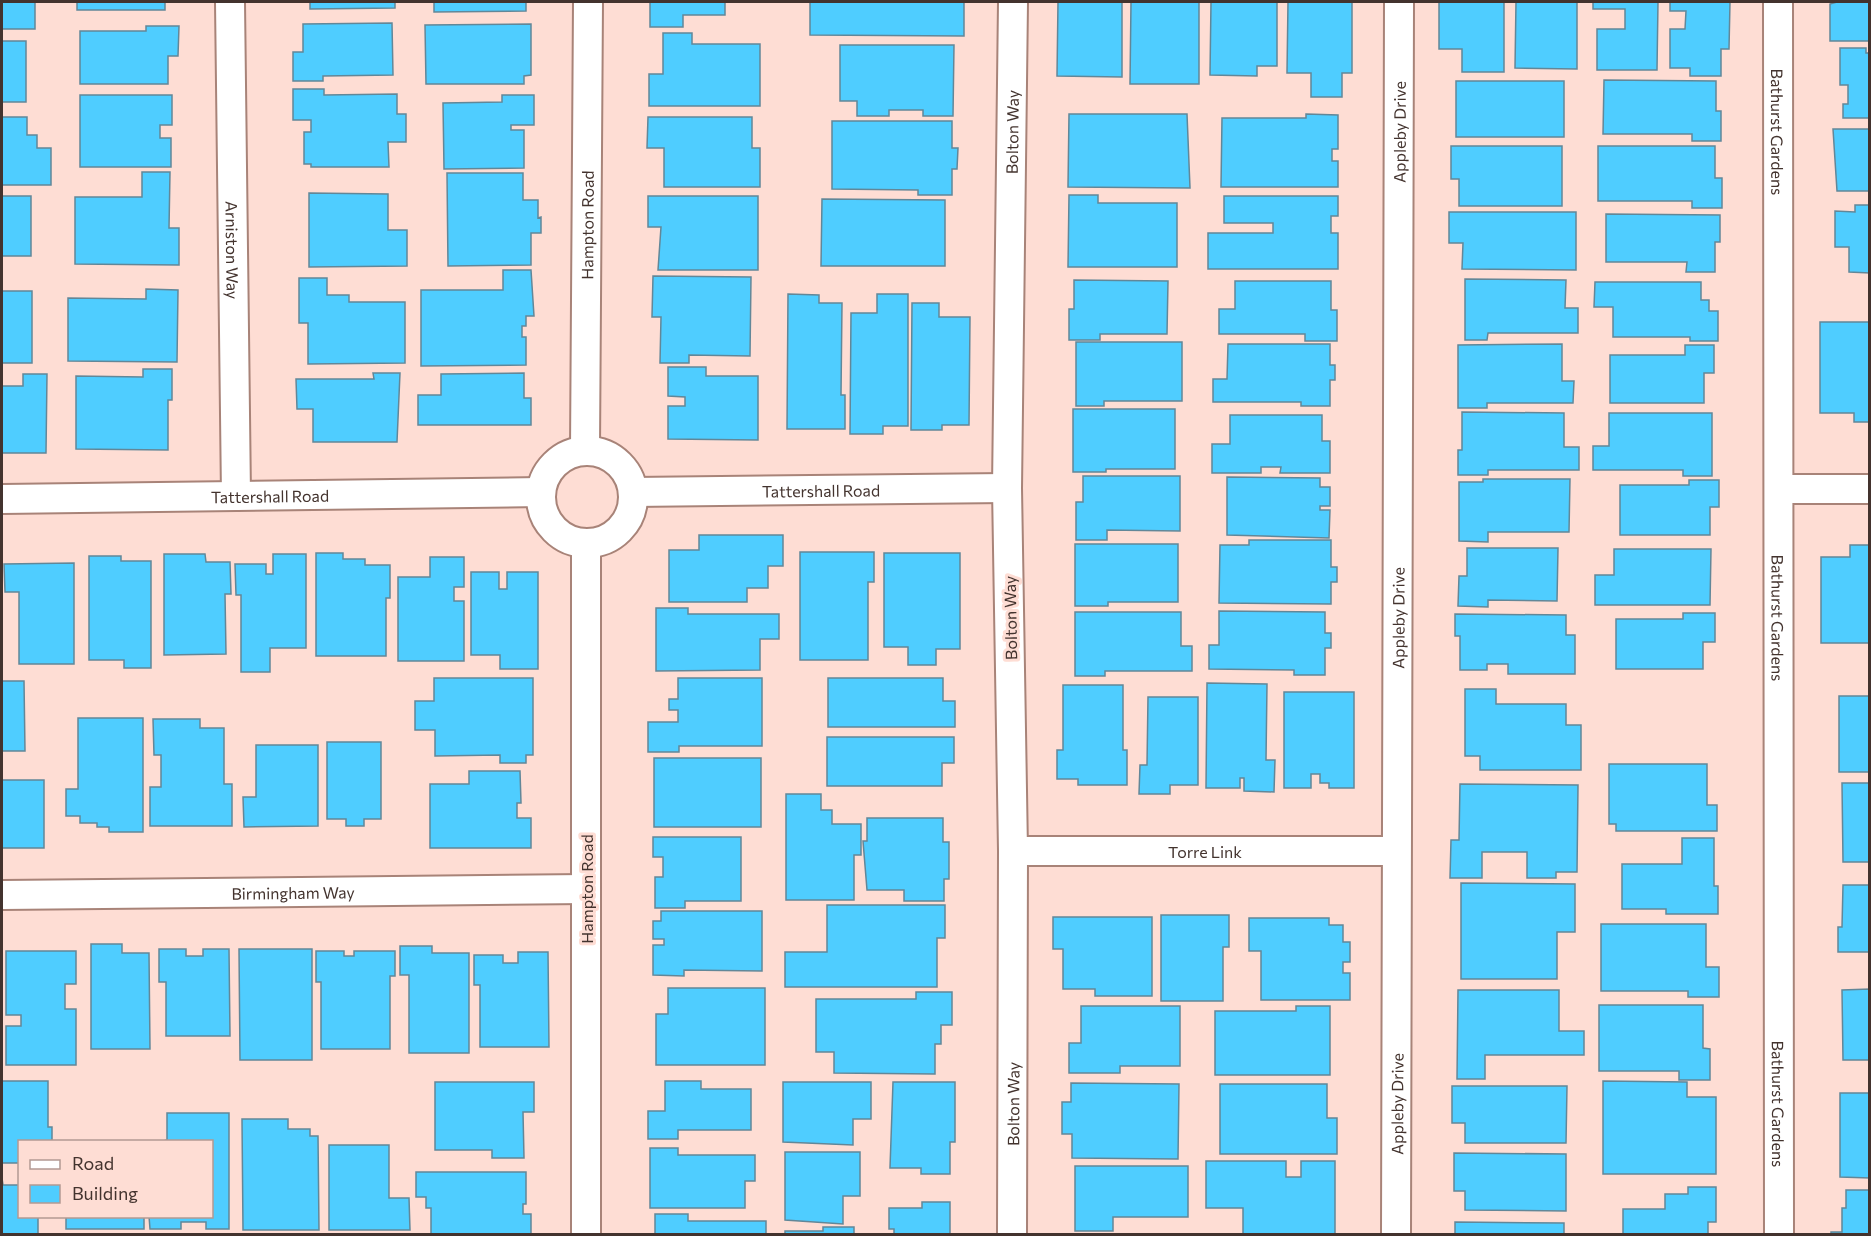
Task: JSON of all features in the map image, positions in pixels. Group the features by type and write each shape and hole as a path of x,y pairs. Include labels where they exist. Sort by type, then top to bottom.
{"street":[{"name":"Arniston Way","path":"230,2 236,496"},
{"name":"Hampton Road","path":"585,450 588,2"},
{"name":"Bolton Way","path":"1012,1234 1013,851 1007,488 1013,2"},
{"name":"Appleby Drive","path":"1396,1234 1399,2"},
{"name":"Bathurst Gardens","path":"1778,2 1779,1234"},
{"path":"585,450 603,453 617,461 628,476 633,492 632,507 617,532 601,540 586,543 572,540 558,533 547,521 542,508 541,492 546,476 555,463 569,454 585,450"},
{"name":"Tattershall Road","path":"633,492 1007,488"},
{"path":"1780,489 1869,489"},
{"name":"Tattershall Road","path":"2,499 541,492"},
{"name":"Hampton Road","path":"586,543 586,1234"},
{"name":"Torre Link","path":"1013,851 1396,851"},
{"name":"Birmingham Way","path":"2,895 586,889"}],"building":[{"path":"2,2 35,2 35,29 2,29"},
{"path":"77,2 165,2 165,10 77,10"},
{"path":"310,2 395,2 395,8 310,9"},
{"path":"434,2 526,2 526,11 434,12"},
{"path":"650,2 725,2 725,15 683,15 683,27 650,27"},
{"path":"810,2 964,2 964,36 810,35"},
{"path":"1058,2 1122,2 1122,77 1057,76"},
{"path":"1131,2 1199,2 1199,84 1130,84"},
{"path":"1211,2 1277,2 1277,66 1257,66 1257,76 1210,75"},
{"path":"1288,2 1352,2 1352,73 1342,73 1342,97 1311,97 1311,73 1287,73"},
{"path":"1439,2 1504,2 1504,72 1462,72 1462,49 1439,49"},
{"path":"1516,2 1577,2 1577,69 1515,68"},
{"path":"1593,2 1658,2 1657,70 1597,70 1597,29 1625,29 1625,9 1593,9"},
{"path":"1670,2 1730,2 1729,49 1721,49 1721,76 1690,76 1690,68 1670,68 1670,29 1685,29 1686,11 1670,11"},
{"path":"1870,2 1870,41 1830,41 1830,4"},
{"path":"392,23 393,75 323,76 323,81 293,81 293,52 303,52 303,24"},
{"path":"531,24 531,75 524,76 524,84 426,84 425,25"},
{"path":"146,26 179,26 178,56 168,56 168,84 80,84 80,31 146,31"},
{"path":"663,33 692,33 692,44 760,44 760,106 649,106 649,74 663,74"},
{"path":"2,41 26,41 26,102 2,102"},
{"path":"840,45 954,45 953,116 923,116 923,110 889,110 889,116 857,116 857,101 840,101"},
{"path":"1840,48 1866,48 1866,53 1870,53 1870,118 1843,118 1843,104 1848,104 1848,85 1840,85"},
{"path":"1604,80 1716,81 1716,111 1721,111 1721,141 1692,141 1692,134 1603,134"},
{"path":"1456,81 1564,81 1564,137 1456,137"},
{"path":"293,89 324,89 324,95 397,94 397,114 406,114 406,142 388,142 389,167 311,167 311,164 304,164 304,132 311,132 311,120 293,120"},
{"path":"80,95 172,95 172,125 160,125 160,138 171,138 171,167 80,167"},
{"path":"502,95 534,95 534,125 511,125 511,130 524,130 524,168 444,169 443,103 502,102"},
{"path":"1069,114 1187,114 1190,188 1068,187"},
{"path":"1306,114 1338,115 1338,149 1332,149 1332,161 1338,161 1338,187 1221,187 1222,118 1306,118"},
{"path":"2,117 27,117 27,135 37,135 37,148 51,148 51,185 2,185"},
{"path":"648,117 752,117 752,148 760,148 760,187 664,187 664,148 647,148"},
{"path":"832,121 952,121 952,148 958,148 957,169 952,169 952,195 918,195 918,190 832,189"},
{"path":"1833,129 1870,129 1870,191 1837,191"},
{"path":"1451,146 1562,146 1562,206 1459,206 1459,179 1451,179"},
{"path":"1598,146 1715,146 1715,178 1722,178 1722,208 1692,208 1692,201 1598,201"},
{"path":"142,172 170,172 169,228 179,228 179,265 75,264 75,197 142,197"},
{"path":"447,173 523,173 523,200 538,200 538,218 541,217 541,233 531,233 531,265 448,266"},
{"path":"309,193 388,194 388,230 407,230 407,266 309,267"},
{"path":"1069,195 1098,195 1098,203 1177,203 1177,267 1068,267"},
{"path":"2,196 31,196 31,256 2,256"},
{"path":"648,196 758,196 758,270 658,270 661,227 648,227"},
{"path":"1224,196 1338,196 1338,216 1331,216 1331,233 1338,233 1338,269 1208,269 1208,233 1273,233 1273,223 1224,223"},
{"path":"822,199 945,200 945,266 821,266"},
{"path":"1855,205 1870,205 1870,273 1849,272 1849,247 1835,247 1835,211 1855,212"},
{"path":"1449,212 1576,212 1576,270 1462,269 1463,243 1449,243"},
{"path":"1606,214 1720,215 1720,242 1715,242 1715,272 1686,272 1687,262 1606,262"},
{"path":"503,270 531,270 534,316 526,316 526,326 522,326 522,337 526,337 526,365 421,366 421,290 503,290"},
{"path":"653,276 751,277 750,356 689,355 689,363 660,363 661,317 652,317"},
{"path":"299,278 327,278 327,295 349,295 349,302 405,302 405,363 308,364 308,323 299,323"},
{"path":"1465,279 1566,280 1565,308 1578,308 1578,333 1488,333 1487,340 1465,340"},
{"path":"1074,280 1168,281 1167,334 1100,334 1100,340 1069,340 1069,309 1074,309"},
{"path":"1235,281 1331,281 1331,310 1337,310 1337,341 1305,341 1305,334 1219,334 1219,309 1235,309"},
{"path":"1595,282 1701,282 1701,300 1709,300 1709,311 1718,311 1718,341 1690,341 1690,337 1613,337 1613,307 1594,307"},
{"path":"146,289 178,290 177,362 68,361 68,298 146,299"},
{"path":"2,291 32,291 32,363 2,363"},
{"path":"788,294 819,295 819,303 842,303 841,395 845,395 845,429 787,429"},
{"path":"877,294 908,294 908,426 883,426 883,434 850,434 851,313 877,313"},
{"path":"912,303 939,303 939,317 970,317 969,425 942,425 942,430 911,430"},
{"path":"1820,322 1870,322 1870,422 1854,422 1854,413 1820,413"},
{"path":"1076,342 1182,342 1182,401 1104,401 1104,406 1076,406"},
{"path":"1228,344 1330,344 1330,365 1335,365 1335,380 1330,380 1330,406 1301,406 1301,402 1213,402 1213,379 1227,379"},
{"path":"1562,344 1562,381 1574,381 1573,403 1487,403 1487,408 1458,408 1458,345"},
{"path":"1685,345 1714,345 1714,373 1704,373 1704,403 1610,403 1610,355 1685,355"},
{"path":"668,367 706,367 706,376 758,376 758,440 668,439 668,406 685,406 685,397 668,396"},
{"path":"143,369 172,369 172,400 168,400 168,450 76,449 76,376 143,377"},
{"path":"373,373 400,373 397,442 313,442 313,409 297,409 296,379 374,379"},
{"path":"524,373 524,398 531,398 531,425 418,425 418,395 441,395 441,374"},
{"path":"23,374 47,374 46,453 2,453 2,386 23,386"},
{"path":"1073,409 1175,409 1175,469 1106,469 1106,472 1073,472"},
{"path":"1462,412 1564,413 1564,447 1579,447 1579,470 1488,470 1488,475 1458,475 1458,450 1462,450"},
{"path":"1609,413 1712,413 1712,476 1683,476 1683,470 1593,470 1593,446 1609,446"},
{"path":"1230,415 1322,415 1322,441 1330,441 1330,473 1280,473 1281,467 1261,467 1261,473 1212,473 1212,444 1230,444"},
{"path":"1083,476 1180,476 1180,531 1107,530 1107,540 1076,540 1076,502 1083,502"},
{"path":"1227,477 1320,478 1320,487 1330,487 1330,506 1320,506 1320,510 1330,510 1329,538 1227,535"},
{"path":"1483,479 1570,479 1569,532 1488,532 1488,542 1459,541 1459,482 1483,482"},
{"path":"1689,480 1719,480 1719,507 1710,507 1710,535 1620,535 1620,485 1689,485"},
{"path":"699,535 783,535 783,566 768,566 768,588 747,588 747,602 669,602 669,550 699,550"},
{"path":"1249,540 1331,540 1331,567 1337,567 1337,582 1331,582 1331,604 1219,603 1220,545 1249,545"},
{"path":"1075,544 1178,544 1178,602 1108,602 1108,606 1075,606"},
{"path":"1850,545 1870,545 1870,643 1821,643 1821,557 1850,557"},
{"path":"1467,548 1558,548 1557,601 1488,600 1488,607 1458,606 1459,576 1467,576"},
{"path":"1614,549 1711,549 1710,605 1595,605 1595,575 1614,575"},
{"path":"800,552 874,552 874,582 868,582 868,660 800,660"},
{"path":"316,553 343,553 343,559 365,559 365,565 390,565 390,598 386,598 386,656 316,656"},
{"path":"884,553 960,553 960,649 936,649 936,665 908,665 908,647 884,647"},
{"path":"164,554 205,554 206,562 230,562 231,594 225,594 226,654 164,655"},
{"path":"273,554 306,554 306,648 270,648 270,672 241,672 241,595 236,595 235,564 266,564 266,574 273,574"},
{"path":"89,556 121,556 121,561 151,561 151,668 124,668 124,660 89,660"},
{"path":"430,557 464,557 464,587 454,587 454,601 464,601 464,661 398,661 398,577 430,577"},
{"path":"74,563 74,664 19,664 19,592 5,592 4,564"},
{"path":"471,572 499,572 499,589 507,589 507,572 538,572 538,669 500,669 500,655 471,655"},
{"path":"656,608 688,608 688,614 779,614 779,639 760,639 760,670 656,671"},
{"path":"1219,611 1325,612 1325,633 1331,633 1331,648 1325,648 1325,675 1294,675 1294,670 1209,669 1209,645 1219,645"},
{"path":"1075,612 1181,612 1181,646 1192,646 1192,671 1105,671 1105,676 1075,676"},
{"path":"1683,613 1715,613 1715,642 1703,642 1703,669 1616,669 1616,619 1683,619"},
{"path":"1455,614 1566,615 1566,635 1575,635 1575,674 1508,674 1508,664 1487,664 1487,670 1460,670 1460,636 1455,636"},
{"path":"434,678 533,678 533,755 526,755 526,763 500,763 500,755 435,756 435,730 415,730 415,701 434,701"},
{"path":"678,678 762,678 762,746 679,746 679,752 648,752 648,722 678,722 678,710 669,710 669,699 678,699"},
{"path":"828,678 943,678 943,701 955,701 955,727 828,727"},
{"path":"2,681 24,681 25,751 2,751"},
{"path":"1207,683 1267,684 1266,760 1275,760 1274,792 1244,791 1244,778 1240,778 1240,788 1206,788"},
{"path":"1063,685 1123,685 1123,750 1127,750 1127,785 1078,785 1078,779 1057,779 1057,750 1063,750"},
{"path":"1465,689 1496,689 1496,704 1566,704 1566,725 1581,725 1581,770 1480,770 1480,756 1465,756"},
{"path":"1284,692 1354,692 1354,788 1329,788 1329,783 1320,783 1320,774 1311,774 1311,788 1284,788"},
{"path":"1839,696 1870,696 1870,772 1839,772"},
{"path":"1148,697 1198,697 1198,785 1170,785 1170,794 1139,794 1140,765 1147,765"},
{"path":"78,718 143,718 143,832 109,832 109,827 97,827 97,823 80,823 80,816 66,816 66,789 78,789"},
{"path":"153,719 200,719 200,728 224,728 224,784 232,784 232,826 150,826 150,787 161,787 161,755 154,755"},
{"path":"827,737 954,737 954,763 942,763 942,786 827,786"},
{"path":"327,742 381,742 381,819 364,819 364,826 346,826 346,819 327,819"},
{"path":"256,745 318,745 318,826 244,827 243,797 256,797"},
{"path":"654,758 761,758 761,827 654,827"},
{"path":"1609,764 1707,764 1707,805 1717,805 1717,831 1616,831 1616,824 1609,824"},
{"path":"469,771 520,771 521,803 517,803 517,818 531,818 531,848 430,848 430,784 469,784"},
{"path":"2,780 44,780 44,848 2,848"},
{"path":"1842,783 1870,783 1870,862 1843,862"},
{"path":"1460,784 1578,785 1577,872 1556,872 1556,878 1527,878 1527,852 1482,852 1482,878 1450,878 1451,840 1459,840"},
{"path":"786,794 821,794 821,810 832,810 832,824 861,824 861,855 854,855 854,900 786,900"},
{"path":"867,818 943,818 943,842 949,842 949,879 944,879 944,901 904,901 904,890 867,890 863,841 867,841"},
{"path":"653,837 741,837 741,901 685,901 685,908 655,908 655,877 663,877 663,857 653,857"},
{"path":"1682,838 1714,838 1714,886 1718,886 1718,914 1666,914 1666,909 1622,909 1622,864 1682,864"},
{"path":"1461,883 1575,884 1575,932 1557,932 1557,979 1461,979"},
{"path":"1843,885 1870,885 1870,952 1838,952 1838,927 1842,927"},
{"path":"827,905 945,905 945,938 937,938 937,987 785,987 785,952 827,952"},
{"path":"661,911 762,911 762,971 684,970 684,976 653,975 653,945 664,945 664,939 653,939 653,921 661,921"},
{"path":"1161,915 1229,915 1229,947 1223,947 1223,1001 1161,1001"},
{"path":"1053,917 1152,917 1152,996 1095,996 1095,989 1063,989 1063,949 1053,949"},
{"path":"1249,918 1329,918 1329,925 1343,925 1343,942 1350,942 1350,962 1343,962 1343,973 1350,973 1350,1000 1261,1000 1261,951 1249,951"},
{"path":"1601,924 1706,924 1706,967 1719,967 1719,997 1688,997 1688,991 1601,991"},
{"path":"91,944 122,944 122,953 149,953 150,1049 91,1049"},
{"path":"400,946 432,946 432,953 469,953 469,1053 409,1053 409,975 400,975"},
{"path":"159,949 186,949 186,956 203,956 203,949 229,949 230,1036 166,1036 166,982 159,982"},
{"path":"239,949 312,949 312,1060 240,1060"},
{"path":"6,951 76,951 76,984 65,984 65,1009 76,1009 76,1065 6,1065 6,1026 21,1026 21,1015 6,1015"},
{"path":"316,951 344,951 344,956 354,956 354,951 395,951 395,976 390,976 390,1049 321,1049 321,982 316,982"},
{"path":"518,952 548,952 549,1047 480,1047 480,985 474,985 474,955 503,955 503,963 518,963"},
{"path":"668,988 765,988 765,1065 656,1065 656,1014 668,1014"},
{"path":"1870,989 1870,1060 1843,1060 1842,990"},
{"path":"1458,990 1559,990 1559,1031 1584,1031 1584,1055 1485,1055 1485,1079 1457,1079"},
{"path":"916,992 952,992 952,1025 941,1025 941,1044 935,1044 935,1074 834,1073 834,1052 816,1052 816,999 916,999"},
{"path":"1599,1005 1703,1005 1703,1048 1710,1049 1710,1080 1679,1080 1679,1071 1599,1071"},
{"path":"1081,1006 1180,1006 1180,1066 1120,1066 1120,1073 1069,1073 1069,1043 1081,1043"},
{"path":"1296,1006 1330,1006 1330,1075 1215,1075 1215,1011 1296,1011"},
{"path":"2,1081 48,1081 48,1127 52,1127 52,1140 18,1140 18,1163 2,1163"},
{"path":"665,1081 701,1081 701,1089 751,1089 751,1130 678,1130 678,1139 648,1139 648,1111 665,1111"},
{"path":"1603,1081 1687,1082 1687,1097 1716,1097 1716,1174 1603,1174"},
{"path":"435,1082 534,1082 534,1112 523,1112 524,1158 492,1158 492,1150 435,1150"},
{"path":"783,1082 871,1082 871,1119 853,1119 853,1145 783,1142"},
{"path":"893,1082 955,1082 955,1142 950,1142 950,1174 921,1174 921,1168 890,1168"},
{"path":"1071,1083 1179,1084 1178,1159 1072,1158 1072,1134 1062,1134 1062,1102 1071,1102"},
{"path":"1220,1084 1327,1084 1327,1118 1337,1118 1337,1154 1220,1154"},
{"path":"1452,1086 1567,1086 1566,1143 1465,1143 1465,1123 1452,1123"},
{"path":"1840,1093 1870,1093 1870,1178 1840,1177"},
{"path":"167,1113 229,1113 229,1229 206,1229 206,1222 181,1222 181,1229 150,1229 149,1218 213,1218 213,1140 167,1140"},
{"path":"242,1119 288,1119 288,1129 310,1129 310,1136 318,1136 319,1230 243,1230"},
{"path":"329,1145 389,1145 389,1198 409,1198 410,1230 329,1230"},
{"path":"650,1148 678,1148 678,1155 755,1155 755,1181 745,1181 745,1208 650,1208"},
{"path":"785,1152 860,1152 860,1196 843,1196 843,1224 785,1220"},
{"path":"1454,1153 1566,1154 1566,1211 1465,1210 1465,1191 1454,1191"},
{"path":"1206,1161 1286,1161 1286,1177 1301,1177 1301,1161 1335,1161 1335,1234 1243,1234 1243,1208 1206,1208"},
{"path":"1075,1166 1188,1166 1188,1217 1113,1217 1113,1231 1075,1231"},
{"path":"416,1172 526,1172 526,1204 523,1204 523,1214 531,1214 531,1234 431,1234 431,1208 426,1208 426,1197 416,1197"},
{"path":"2,1178 3,1185 18,1185 18,1218 38,1218 38,1234 2,1234"},
{"path":"1688,1187 1716,1187 1716,1222 1708,1222 1708,1234 1623,1234 1623,1209 1665,1209 1665,1194 1688,1194"},
{"path":"1846,1190 1870,1190 1870,1234 1831,1234 1831,1232 1842,1232 1842,1208 1846,1208"},
{"path":"922,1202 950,1202 950,1234 894,1234 894,1229 889,1229 889,1208 922,1208"},
{"path":"655,1214 688,1214 688,1221 766,1221 766,1234 655,1234"},
{"path":"66,1218 144,1218 144,1229 66,1229"},
{"path":"1455,1222 1564,1223 1564,1234 1455,1234"},
{"path":"823,1227 854,1227 854,1234 785,1234 785,1231 823,1231"}]}
